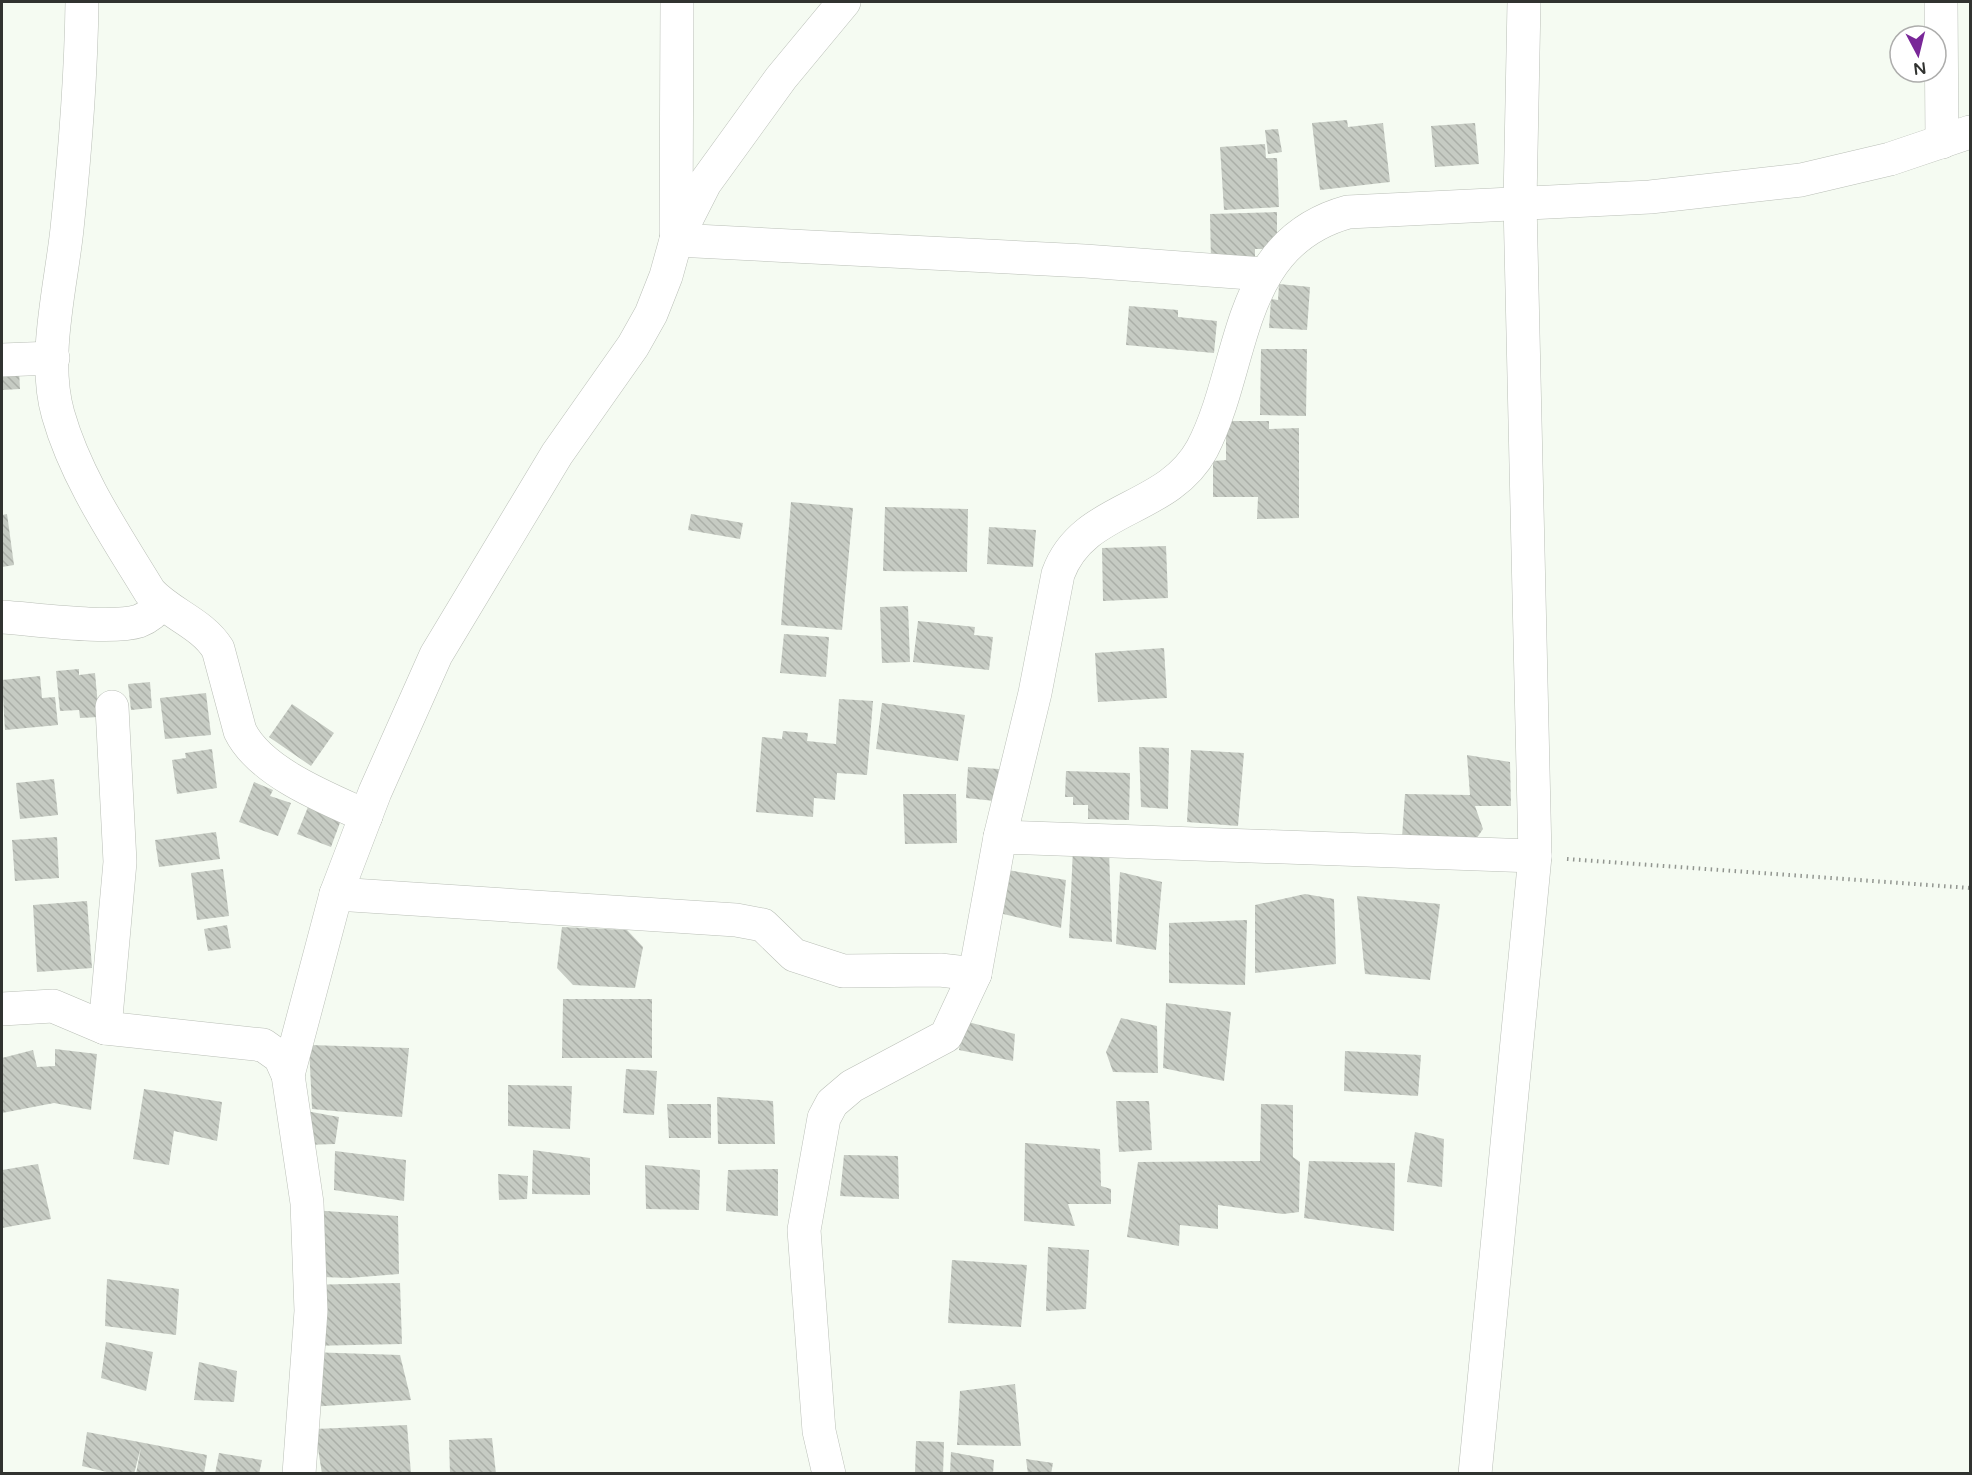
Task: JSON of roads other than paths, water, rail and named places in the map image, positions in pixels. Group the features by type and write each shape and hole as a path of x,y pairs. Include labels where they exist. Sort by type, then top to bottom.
{"street":[{"path":"82,2 78,120 54,327 53,358 57,412 71,456 141,577 161,604 203,631 218,649 245,742 298,783 366,816"},
{"path":"676,240 677,2"},
{"path":"288,1075 336,894 366,816 436,655 557,454 633,346 651,314 666,276 676,240 705,183 734,139 844,2"},
{"path":"1475,1473 1535,856 1520,202 1524,2"},
{"path":"829,1473 819,1431 804,1230 824,1118 832,1103 852,1086 946,1036 975,974 1000,837 1035,693 1058,574 1064,558 1090,529 1150,500 1167,489 1186,471 1202,449 1213,422 1243,323 1264,274 1293,242 1312,226 1348,212 1650,197 1802,180 1890,159 1956,137 1941,2"},
{"path":"676,240 1085,261 1264,274"},
{"path":"2,360 53,358"},
{"path":"2,617 116,624 136,622 150,616 161,604"},
{"path":"105,1028 120,862 112,707"},
{"path":"1000,837 1535,856"},
{"path":"336,894 736,920 762,925 794,955 843,971 940,970 975,974"},
{"path":"2,1009 53,1006 105,1028 263,1045 280,1057 288,1075 307,1203 310,1299 299,1473"}]}
